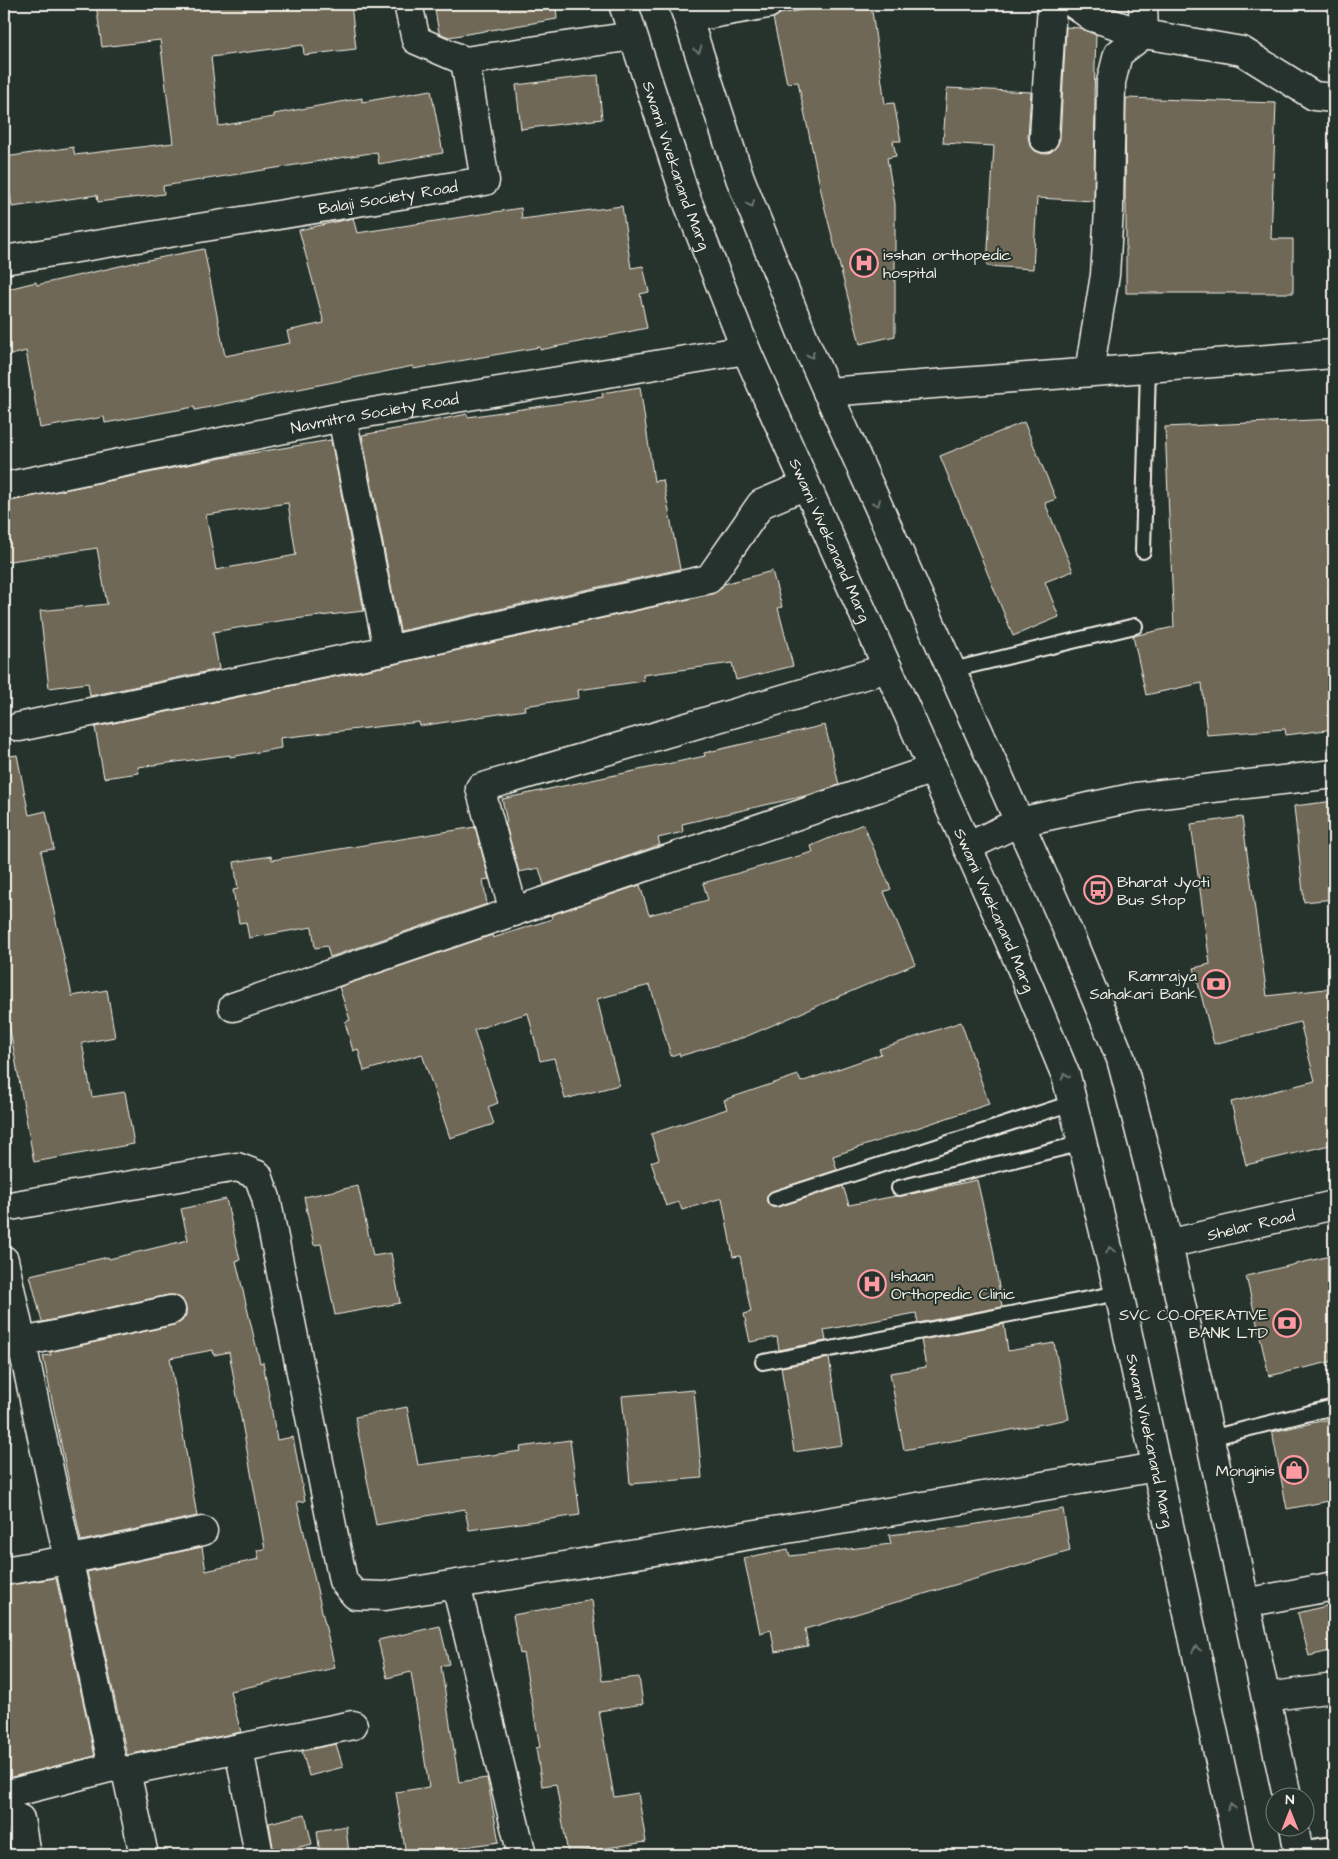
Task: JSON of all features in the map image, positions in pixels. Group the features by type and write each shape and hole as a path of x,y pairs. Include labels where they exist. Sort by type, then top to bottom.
{"street":[{"path":"408,4 416,40 465,61 633,36"},
{"name":"Swami Vivekanand Marg","path":"623,4 686,198 746,350 1017,958 1066,1076 1120,1293 1240,1855"},
{"path":"768,4 686,11 740,178 807,346 1070,936 1120,1058 1168,1244 1286,1786"},
{"path":"1044,138 1052,4"},
{"path":"1074,4 1092,17 1144,34 1242,51 1314,96 1334,98"},
{"path":"1143,4 1144,34"},
{"path":"1089,372 1104,275 1108,228 1111,82 1118,54 1144,34"},
{"name":"Balaji Society Road","path":"4,260 485,181 465,61"},
{"name":"Navmitra Society Road","path":"4,487 342,417 746,350"},
{"path":"827,392 1334,354"},
{"path":"342,417 388,650"},
{"path":"19,727 388,650 709,579 761,504 806,485"},
{"path":"514,912 480,788 888,668"},
{"path":"233,1008 933,769"},
{"path":"967,847 1019,822 1136,797 1334,774"},
{"path":"4,1207 237,1167 258,1175 266,1198 343,1581 355,1595 385,1596 456,1585 1157,1467"},
{"name":"Shelar Road","path":"1168,1244 1334,1205"},
{"path":"4,1260 13,1345 120,1769 144,1855"},
{"path":"13,1345 171,1310"},
{"path":"4,1571 68,1560 203,1531"},
{"path":"456,1585 522,1855"},
{"path":"1246,1603 1334,1586"},
{"path":"1266,1697 1334,1688"},
{"path":"4,1795 120,1769 239,1749 353,1725"},
{"path":"239,1749 259,1855"},
{"path":"4,1812 20,1819 26,1855"}],"lane":[{"path":"1143,551 1148,368"},
{"path":"952,670 1135,626"},
{"path":"775,1200 1072,1103"},
{"path":"899,1188 1083,1143"},
{"path":"763,1362 1120,1293"},
{"path":"1210,1438 1334,1407"},
{"path":"1297,1844 1334,1844"}],"building":[{"path":"96,4 351,4 356,49 304,55 303,45 211,57 219,126 274,117 274,114 362,98 362,102 431,90 443,153 379,164 377,152 163,186 164,194 98,202 97,195 12,207 5,157 73,147 75,155 173,143 160,40 102,47"},
{"path":"434,4 556,4 557,19 449,37 439,33"},
{"path":"838,4 871,4 885,104 894,103 901,141 893,141 896,156 887,158 895,204 895,336 860,344 824,205 798,82 787,83 773,18 780,14"},
{"path":"1066,27 1080,28 1096,35 1094,201 1037,198 1033,269 987,266 994,146 943,143 947,88 1031,92 1028,137 1030,145 1035,151 1043,154 1051,152 1057,146 1060,139"},
{"path":"598,75 602,119 521,129 516,85"},
{"path":"1126,98 1276,103 1271,239 1293,239 1293,293 1126,293"},
{"path":"622,206 631,268 643,266 649,292 640,294 647,328 540,350 540,347 413,369 413,366 195,410 194,407 105,423 104,417 40,428 26,351 4,357 4,290 36,282 37,285 204,249 225,356 290,343 287,331 324,323 299,230 353,218 357,233 521,208 522,219"},
{"path":"640,387 654,481 663,480 680,569 400,631 362,435 467,414 468,417 603,397 602,393"},
{"path":"1334,419 1334,590 1328,590 1334,647 1334,729 1286,735 1285,729 1207,735 1202,683 1146,695 1133,636 1174,627 1165,427"},
{"path":"1024,422 1056,499 1045,503 1073,571 1045,582 1059,617 1013,636 940,456"},
{"path":"331,440 364,611 285,620 213,632 219,669 90,696 88,683 49,688 40,611 107,604 97,548 4,562 4,502 222,458","holes":["288,503 296,555 216,570 206,515"]},
{"path":"772,571 782,607 778,608 793,666 736,680 732,663 643,675 644,681 578,690 579,698 524,706 525,710 420,726 419,722 280,738 281,748 230,757 230,755 138,767 139,773 104,778 95,727 391,665 712,594 724,584"},
{"path":"825,725 839,785 809,795 682,824 683,832 658,838 660,845 544,885 539,868 519,872 505,822 507,822 502,799 705,756 704,753"},
{"path":"17,755 29,815 46,811 54,849 41,851 72,996 107,990 115,1037 82,1043 92,1097 125,1092 134,1144 34,1162 4,997 4,757"},
{"path":"1334,801 1334,899 1304,902 1294,806"},
{"path":"1242,817 1267,996 1334,988 1334,1144 1246,1165 1231,1102 1315,1081 1300,1022 1214,1044 1194,968 1210,964 1191,824"},
{"path":"863,824 891,889 884,892 915,964 745,1037 680,1056 679,1053 671,1056 650,985 597,999 619,1085 565,1099 554,1058 540,1061 528,1013 474,1030 498,1103 488,1107 494,1124 450,1138 422,1054 364,1071 358,1049 353,1051 345,1022 350,1020 339,987 492,935 493,938 552,919 551,915 640,885 649,915 708,900 703,883 813,852 811,846"},
{"path":"475,827 489,879 483,880 487,904 330,957 327,946 315,948 312,927 249,938 246,922 239,923 233,890 238,889 234,862 271,856 272,860"},
{"path":"961,1022 989,1104 833,1156 837,1170 772,1191 768,1194 767,1201 770,1206 778,1207 843,1186 849,1205 977,1180 993,1249 1002,1307 918,1323 916,1313 824,1330 826,1341 779,1350 777,1337 750,1342 744,1314 751,1312 740,1256 733,1257 722,1198 682,1210 679,1202 666,1206 651,1162 659,1159 651,1134 727,1109 724,1100 798,1075 801,1082 881,1054 879,1049"},
{"path":"358,1186 373,1256 391,1253 400,1303 335,1315 321,1244 314,1245 304,1197"},
{"path":"226,1199 240,1260 236,1261 260,1363 263,1362 277,1440 293,1437 305,1501 297,1502 335,1668 230,1691 241,1732 127,1755 87,1572 202,1547 206,1571 259,1559 257,1550 265,1549 229,1352 214,1355 213,1350 170,1358 197,1516 81,1541 43,1356 51,1355 50,1352 174,1325 182,1321 186,1315 186,1307 182,1299 175,1295 168,1295 42,1322 30,1275 188,1240 181,1209"},
{"path":"1334,1255 1334,1361 1269,1376 1246,1276"},
{"path":"1004,1324 1008,1351 1054,1343 1069,1419 904,1450 890,1373 926,1367 921,1340"},
{"path":"829,1358 842,1445 794,1452 781,1367"},
{"path":"694,1390 702,1478 630,1484 622,1396"},
{"path":"407,1407 418,1465 521,1451 520,1447 570,1440 580,1515 469,1530 465,1509 376,1525 355,1417"},
{"path":"1334,1418 1334,1500 1287,1509 1272,1432"},
{"path":"1063,1509 1070,1551 805,1629 808,1646 775,1652 771,1630 760,1633 744,1558 788,1549 790,1556 891,1544 889,1535 966,1526"},
{"path":"56,1578 95,1756 4,1779 4,1586"},
{"path":"592,1600 602,1681 639,1677 643,1704 599,1711 614,1797 638,1793 646,1842 568,1854 556,1784 542,1786 536,1748 540,1747 523,1653 520,1654 513,1615"},
{"path":"1334,1604 1334,1650 1309,1656 1298,1613"},
{"path":"440,1626 449,1664 441,1666 459,1782 487,1778 499,1842 406,1855 396,1792 429,1787 411,1672 387,1678 378,1640"},
{"path":"336,1744 343,1767 309,1776 302,1751"},
{"path":"305,1814 312,1844 274,1853 269,1823"},
{"path":"346,1826 349,1855 320,1855 317,1831"}],"place":[{"name":"isshan orthopedic hospital","path":"864,263"},
{"name":"Bharat Jyoti Bus Stop","path":"1098,890"},
{"name":"Ramrajya Sahakari Bank","path":"1216,984"},
{"name":"Ishaan Orthopedic Clinic","path":"872,1284"},
{"name":"SVC CO-OPERATIVE BANK LTD","path":"1287,1323"},
{"name":"Monginis","path":"1294,1470"}]}
